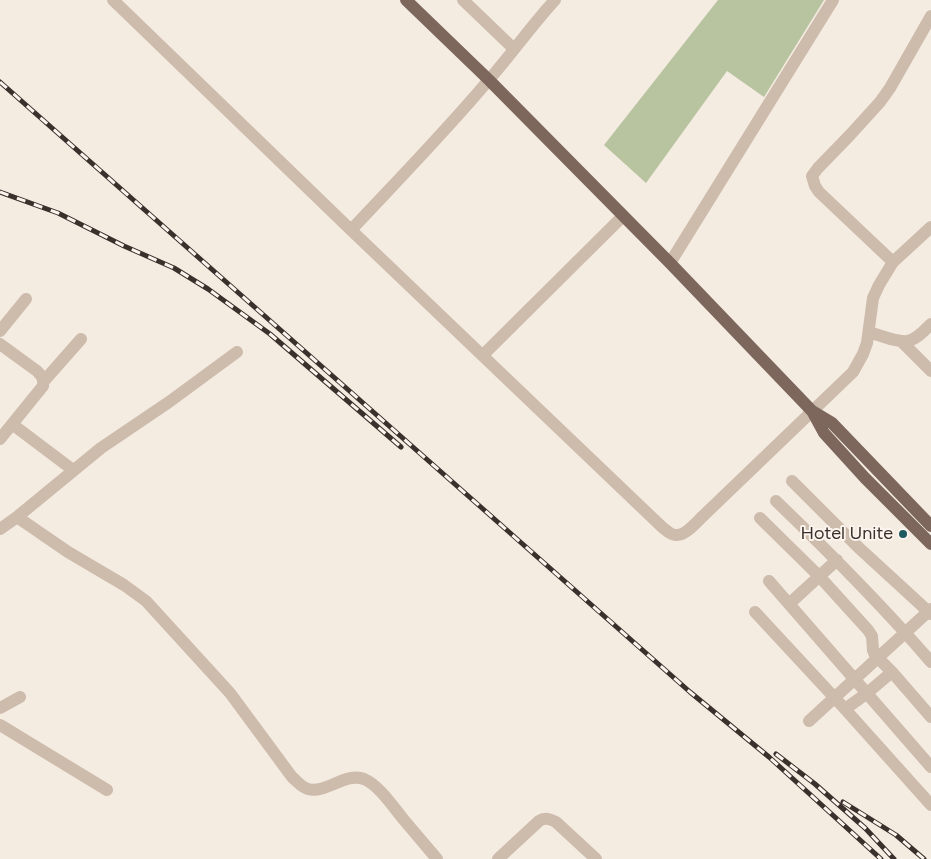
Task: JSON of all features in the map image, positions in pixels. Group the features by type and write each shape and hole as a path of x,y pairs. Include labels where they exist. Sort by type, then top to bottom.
{"main road":[{"path":"406,0 489,80 670,263 812,411 824,433 865,478 931,544"},
{"path":"812,411 832,422 931,526"}],"street":[{"path":"113,0 351,230 662,526 674,535 679,535 686,531 702,517 853,372 863,354 869,332 873,298 879,285 894,262 931,227"},
{"path":"463,0 514,49"},
{"path":"351,230 448,127 555,0"},
{"path":"670,263 833,0"},
{"path":"894,262 819,192 812,180 812,176 880,102 931,16"},
{"path":"483,355 623,216"},
{"path":"0,331 26,299"},
{"path":"869,332 901,341 909,341 917,337 931,324"},
{"path":"73,470 5,429 43,386 44,381 81,338"},
{"path":"901,341 931,371"},
{"path":"0,344 37,371 44,381"},
{"path":"0,529 101,448 169,402 237,352"},
{"path":"792,481 858,547 930,612 809,721"},
{"path":"776,501 837,560 906,632 931,662"},
{"path":"17,517 68,552 146,600 230,693 292,777 301,785 314,789 355,777 364,779 382,793 437,859"},
{"path":"760,518 819,576 868,630 872,636 873,650 877,658 892,672 931,717"},
{"path":"789,604 837,560"},
{"path":"769,581 931,767"},
{"path":"755,612 835,697 931,805"},
{"path":"845,709 892,672"},
{"path":"0,708 20,697"},
{"path":"0,724 106,790"},
{"path":"498,859 538,821 543,819 550,819 556,822 596,859"}],"green space":[{"path":"718,0 824,0 764,97 727,71 646,183 604,145"}],"railway":[{"path":"0,82 690,692 769,757 881,859"},
{"path":"0,192 58,213 124,246 174,268 208,289 270,334 401,447"},
{"path":"776,754 815,784 865,828 894,859"},
{"path":"843,802 896,835 924,859"}],"place":[{"name":"Hotel Unite","path":"903,534"}]}
